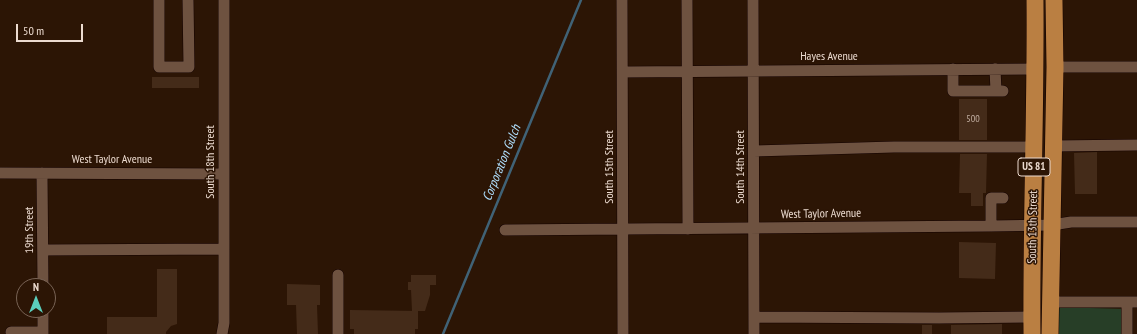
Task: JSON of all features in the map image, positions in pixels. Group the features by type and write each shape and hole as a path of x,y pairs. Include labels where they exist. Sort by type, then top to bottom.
{"highway":[{"name":"South 13th Street","path":"1032,326 1032,225 1036,69 1036,0"},
{"name":"South 13th Street","path":"1050,334 1055,67 1054,0"}],"street":[{"path":"159,0 159,67 189,67 188,0"},
{"name":"South 18th Street","path":"224,0 223,328 228,334"},
{"name":"South 15th Street","path":"622,0 623,334"},
{"path":"687,0 688,229"},
{"name":"South 14th Street","path":"753,0 754,334"},
{"path":"1055,67 1137,67"},
{"path":"953,69 953,91 999,91 995,69"},
{"name":"Hayes Avenue","path":"623,72 1036,69"},
{"path":"1053,146 1137,145"},
{"path":"754,151 894,147 1034,147"},
{"name":"West Taylor Avenue","path":"0,173 224,174"},
{"name":"19th Street","path":"42,173 43,278"},
{"path":"991,226 991,198 1003,198"},
{"name":"West Taylor Avenue","path":"506,230 991,226 1071,222 1137,222"},
{"path":"43,250 224,249"},
{"path":"338,275 338,334"},
{"path":"1050,302 1132,302 1127,334"},
{"path":"754,317 939,318 1032,326"},
{"path":"11,332 43,333 43,318"}],"green space":[{"path":"1053,307 1127,309 1126,334 1054,334"}],"building":[{"path":"152,77 199,77 199,88 152,88"},
{"path":"959,99 987,99 987,140 959,140"},
{"path":"1097,152 1097,194 1075,194 1074,153"},
{"path":"960,154 987,154 986,193 983,193 983,206 971,206 971,193 959,193"},
{"path":"959,242 996,243 995,279 959,278"},
{"path":"157,269 177,269 177,324 171,326 166,334 107,334 107,317 157,317"},
{"path":"411,275 436,275 436,285 430,285 430,295 425,311 412,311 411,290 408,290 408,282 411,282"},
{"path":"287,284 320,285 320,305 317,305 318,334 297,334 296,305 287,305"},
{"path":"350,310 418,311 418,329 415,329 415,334 354,334 354,329 350,329"},
{"path":"1002,324 1002,334 951,334 951,325"},
{"path":"922,325 932,325 932,334 922,334"}],"waterway":[{"name":"Corporation Gulch","path":"443,334 581,0"}]}
